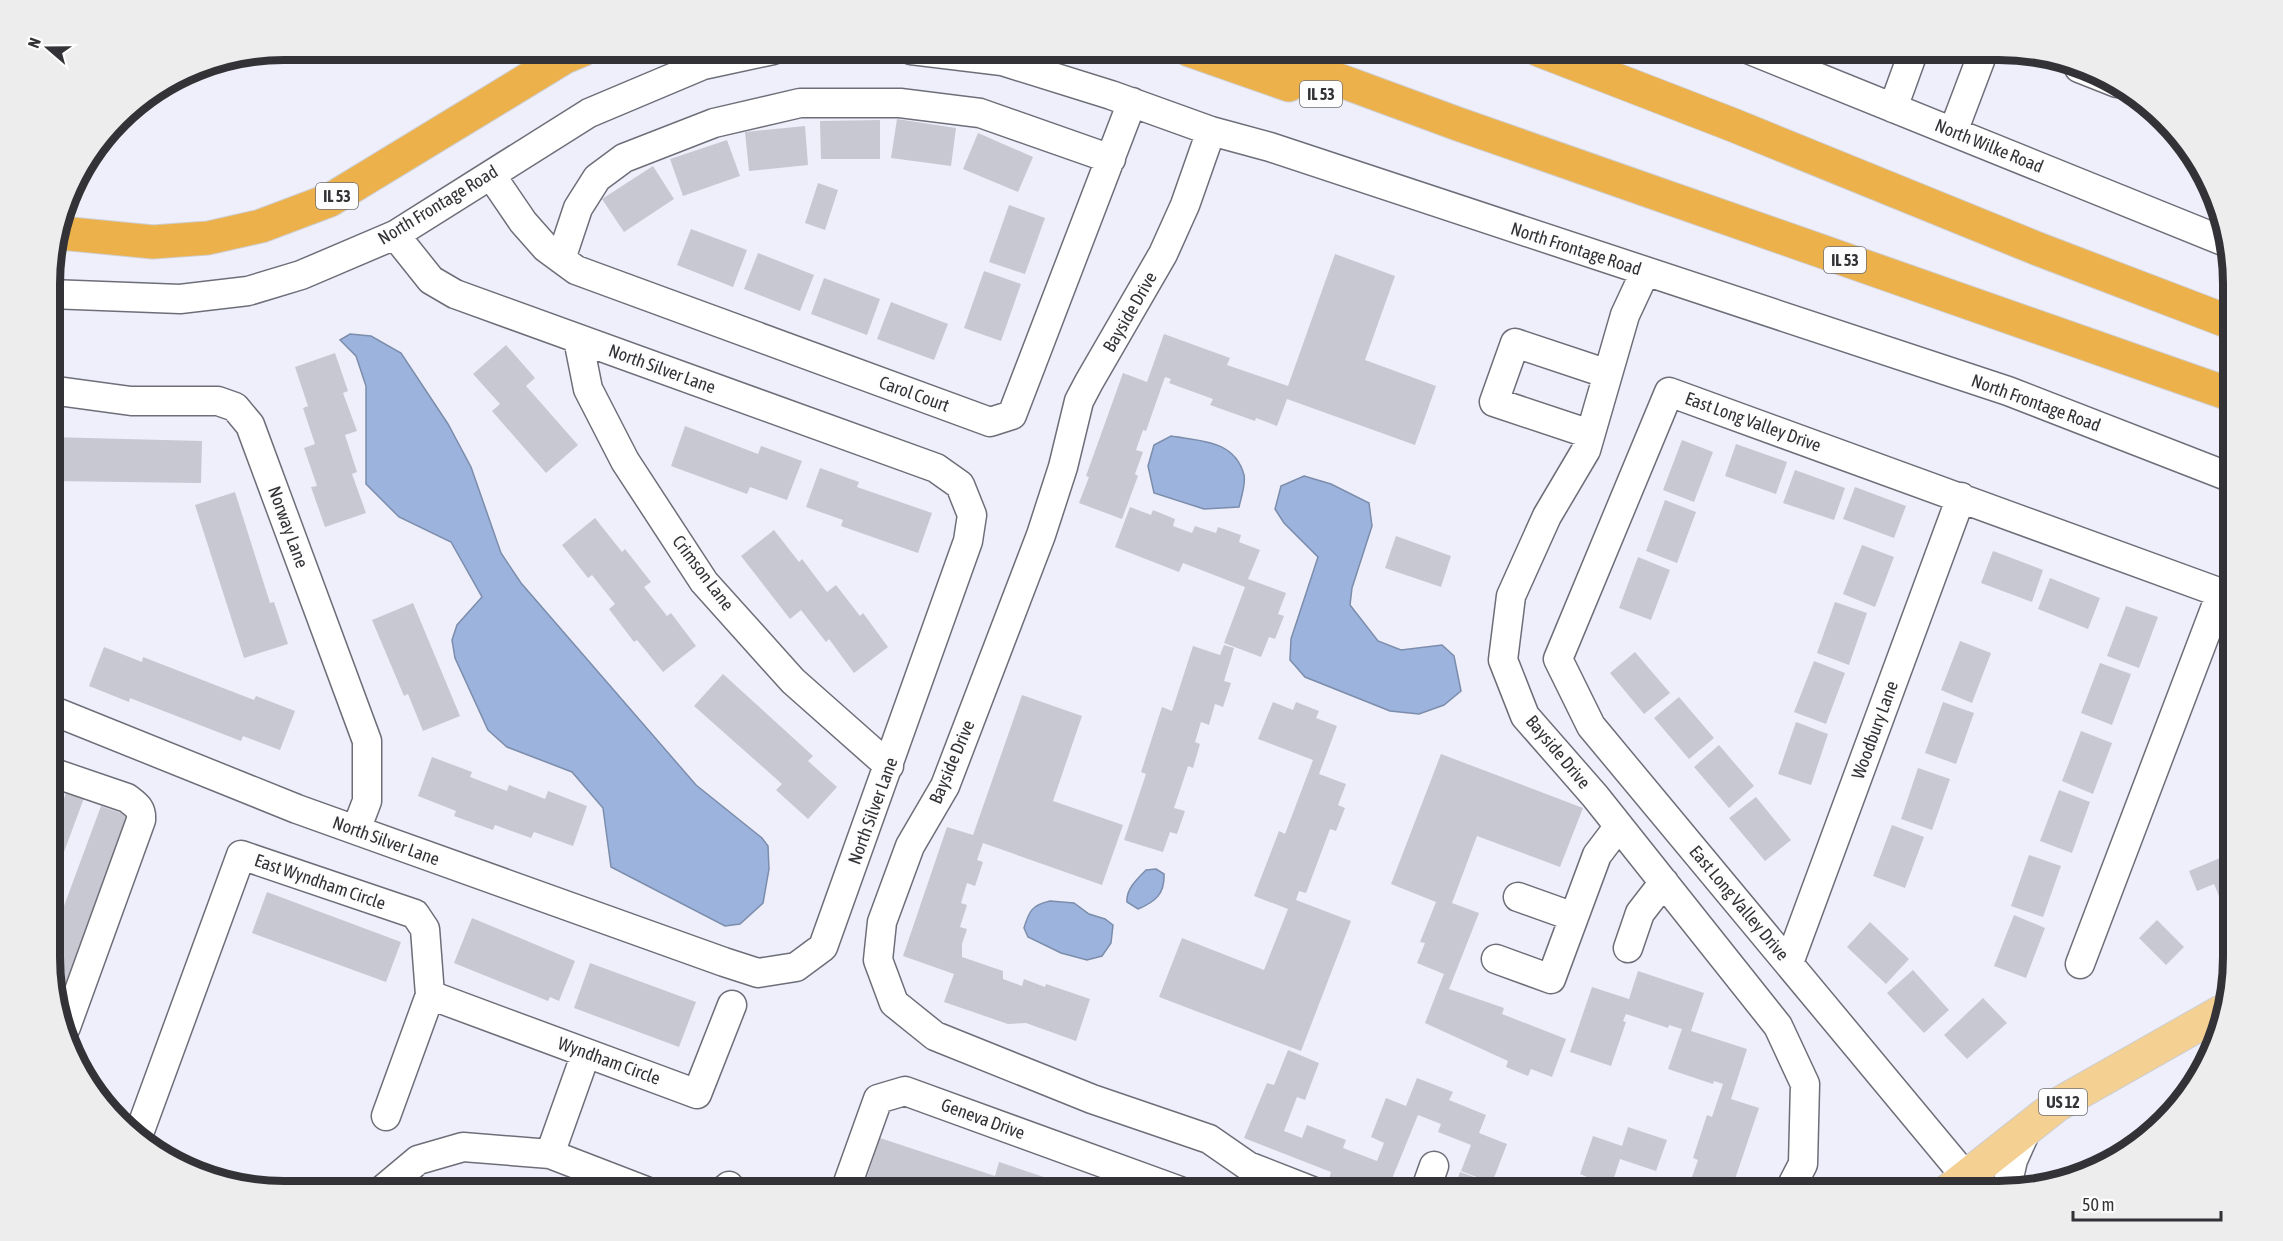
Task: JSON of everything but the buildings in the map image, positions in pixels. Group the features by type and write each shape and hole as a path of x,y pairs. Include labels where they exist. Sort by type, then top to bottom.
{"highway":[{"name":"IL 53","path":"66,234 153,242 208,238 261,226 330,200 560,60"},
{"name":"IL 53","path":"1218,60 1309,92 1458,124 2223,392"},
{"path":"1284,60 1458,124"},
{"path":"1567,60 2038,249 2223,320"},
{"path":"1575,60 1603,73"}],"main road":[{"name":"US 12","path":"1961,1181 2057,1105 2215,1015"}],"street":[{"name":"North Frontage Road","path":"60,294 180,300 248,291 301,275 395,235 589,113 702,65 726,60"},
{"name":"North Frontage Road","path":"994,60 1132,102 1211,131 1270,147 2008,391 2223,475"},
{"name":"North Wilke Road","path":"1775,60 2219,239"},
{"path":"1893,108 1910,60"},
{"path":"1953,132 1980,60"},
{"name":"Carol Court","path":"491,175 523,222 546,248 576,270 990,422 1012,415 1132,102"},
{"path":"561,259 578,208 597,178 624,158 714,123 800,103 900,103 980,113 1111,159"},
{"name":"Bayside Drive","path":"1211,131 1185,205 1163,254 1079,402 1058,484 1041,535 945,786 909,846 882,922 878,960 894,1003 935,1036 1092,1099 1209,1139 1248,1166 1286,1181"},
{"name":"North Silver Lane","path":"60,714 297,809 724,963 758,973 796,967 823,947 968,541 972,514 960,485 936,468 456,294 431,280 395,235"},
{"name":"Bayside Drive","path":"1645,272 1625,315 1586,450 1547,516 1511,596 1503,660 1525,716 1619,826 1778,1026 1805,1084 1803,1164 1794,1181"},
{"name":"Crimson Lane","path":"578,339 588,389 625,461 704,582 793,681 889,766"},
{"path":"1590,434 1494,402 1515,343 1608,374"},
{"name":"Norway Lane","path":"60,391 130,401 218,401 235,407 250,425 367,741 367,801 356,830"},
{"name":"East Long Valley Drive","path":"1955,1181 1789,963 1591,726 1558,658 1669,392 2223,591"},
{"name":"Woodbury Lane","path":"1789,963 1961,497"},
{"name":"East Long Valley Drive","path":"2080,964 2223,602"},
{"path":"60,775 127,798 142,812 69,1019"},
{"path":"1496,959 1551,979 1597,855 1619,826"},
{"name":"East Wyndham Circle","path":"141,1129 241,855 415,914 425,929 430,995 386,1116"},
{"path":"1628,948 1640,914 1664,882"},
{"path":"1518,897 1574,917"},
{"name":"Wyndham Circle","path":"430,995 697,1094 732,1005"},
{"path":"550,1154 586,1053"},
{"name":"Geneva Drive","path":"849,1181 878,1099 905,1091 1152,1181"},
{"path":"2008,1181 2013,1160 2027,1129"},
{"path":"393,1181 418,1160 463,1147 550,1154 620,1181"}],"water":[{"path":"350,334 371,336 401,353 448,424 471,467 501,553 521,583 696,785 762,838 768,846 769,869 763,903 740,924 725,926 611,867 603,808 572,772 507,747 488,730 455,658 452,640 457,625 482,597 451,542 399,517 366,484 366,386 356,356 340,340"},
{"path":"1171,436 1215,444 1233,455 1244,475 1244,487 1239,507 1204,509 1154,493 1148,466 1154,445"},
{"path":"1304,476 1331,484 1369,503 1372,526 1352,588 1350,605 1378,641 1401,650 1442,645 1454,656 1461,691 1444,705 1419,714 1390,711 1305,677 1290,660 1291,639 1318,557 1284,523 1275,509 1281,486"},
{"path":"1156,869 1164,874 1163,887 1158,896 1138,909 1127,902 1128,893 1136,881 1146,870"},
{"path":"1050,901 1074,903 1089,914 1105,919 1113,925 1111,943 1102,956 1087,960 1061,953 1028,937 1024,928 1030,913 1035,907"}]}
